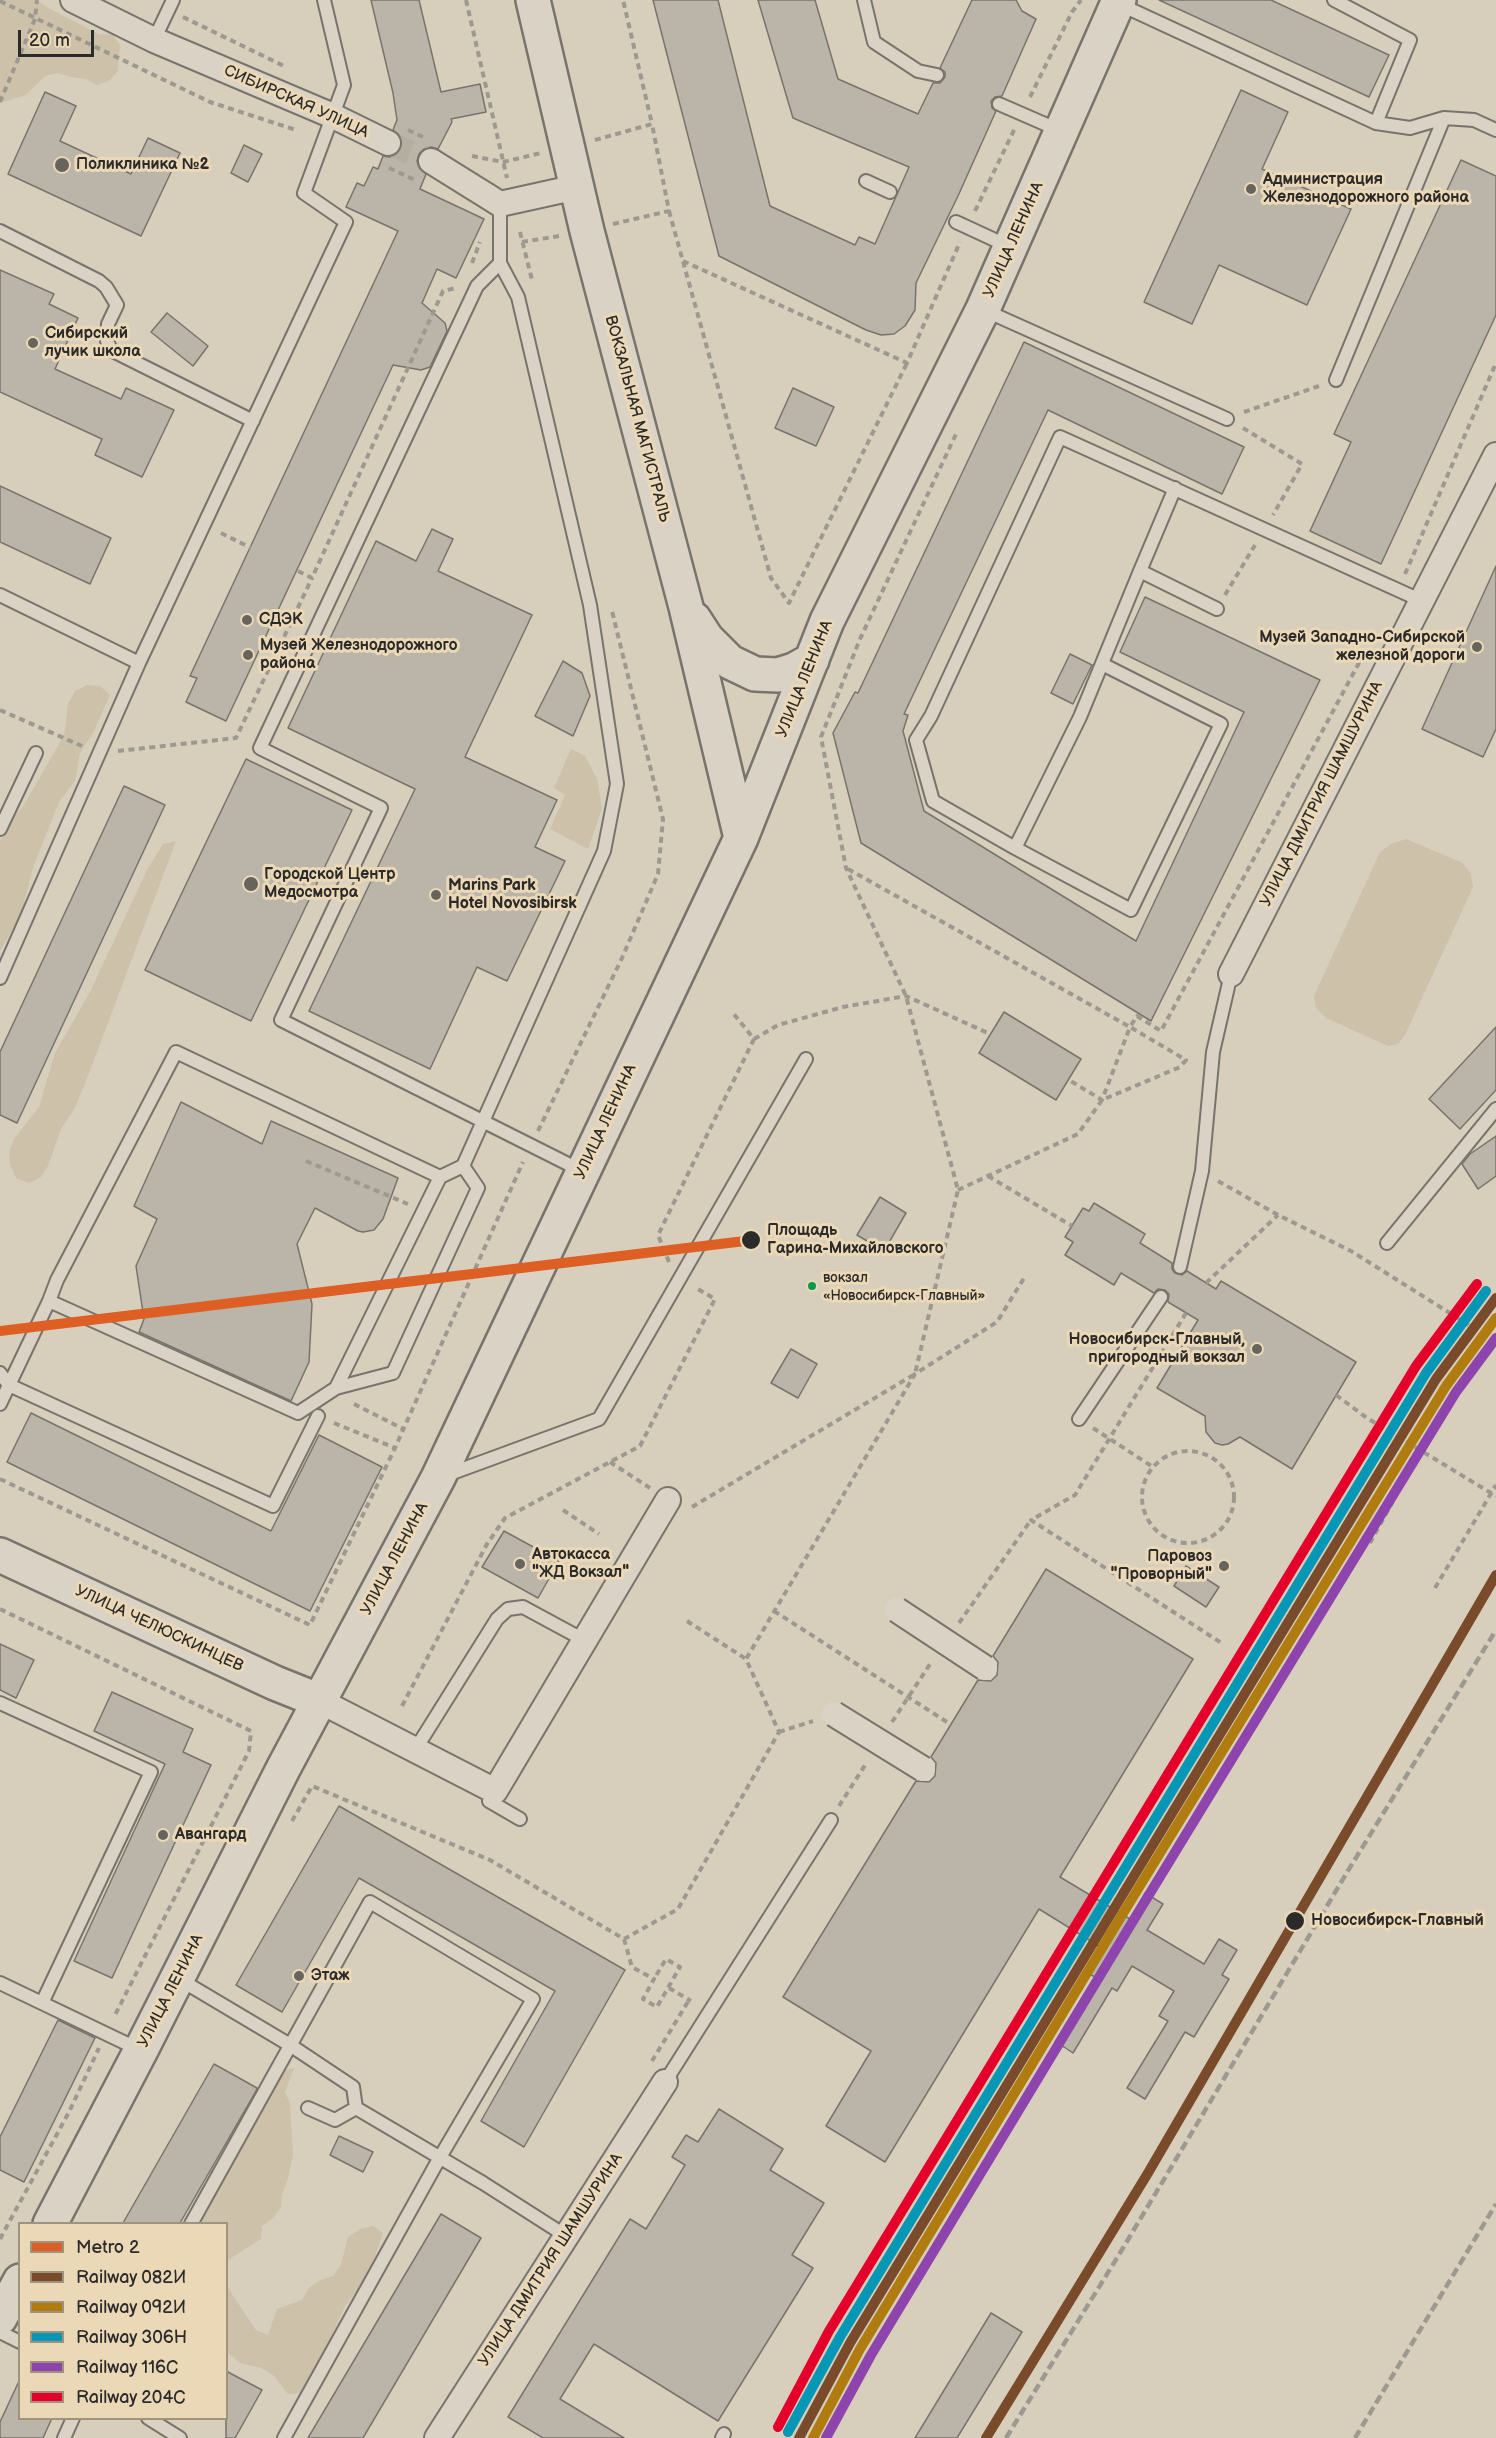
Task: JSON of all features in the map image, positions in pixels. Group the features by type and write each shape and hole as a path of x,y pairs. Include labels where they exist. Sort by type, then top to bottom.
{"main road":[{"name":"ВОКЗАЛЬНАЯ МАГИСТРАЛЬ","path":"533,0 587,231 686,607 741,838"},
{"name":"УЛИЦА ЛЕНИНА","path":"51,2222 438,1478 741,838 835,604 983,309 1062,132 1116,1"},
{"path":"686,607 707,639 730,663 755,674 778,675 794,670 812,660"},
{"name":"УЛИЦА ЧЕЛЮСКИНЦЕВ","path":"0,1555 275,1683 320,1701"},
{"path":"0,2318 18,2285"}],"street":[{"name":"СИБИРСКАЯ УЛИЦА","path":"73,0 154,40 333,116 388,143"},
{"path":"425,172 500,215 577,187"},
{"name":"УЛИЦА ДМИТРИЯ ШАМШУРИНА","path":"1231,974 1496,455"},
{"path":"320,1701 495,1791 668,1499"},
{"path":"897,1610 985,1668"},
{"path":"834,1714 923,1769"},
{"name":"УЛИЦА ДМИТРИЯ ШАМШУРИНА","path":"437,2438 665,2082"}],"lane":[{"path":"154,40 173,0"},
{"path":"0,978 139,663 346,222 304,193 344,85 324,0"},
{"path":"864,0 874,42 918,71 937,75"},
{"path":"1334,0 1410,40 1376,123"},
{"path":"1116,1 1376,123 1410,128 1444,118 1474,120 1496,130"},
{"path":"999,104 1062,132"},
{"path":"1336,380 1444,118"},
{"path":"866,181 890,192"},
{"path":"336,1388 440,1177 463,1166 604,851 617,784 590,605 518,297 500,263 500,215"},
{"path":"961,225 1011,248"},
{"path":"0,231 99,281 106,287 117,305 108,324 108,341 111,350 253,421"},
{"path":"500,263 477,286 260,748 381,808 281,1020 583,1172"},
{"path":"983,309 1227,419"},
{"path":"1102,664 1221,724 1131,910 933,801 916,740 936,705 1060,437 1420,600"},
{"path":"1015,848 1080,717 1175,488"},
{"path":"1140,571 1217,609"},
{"path":"0,595 139,663"},
{"path":"0,829 36,753"},
{"path":"1180,1267 1202,1172 1213,1052 1231,974"},
{"path":"0,1404 57,1280 176,1052 440,1177"},
{"path":"438,1478 599,1419 806,1059"},
{"path":"1387,1243 1496,1109"},
{"path":"49,1301 298,1413 336,1388 393,1373 478,1188 463,1166"},
{"path":"1079,1419 1161,1297"},
{"path":"0,1372 9,1384 273,1506 318,1416"},
{"path":"415,1750 497,1619 508,1609 523,1607 584,1640"},
{"path":"0,1703 151,1772 42,2003"},
{"path":"495,1791 489,1801 520,1819"},
{"path":"665,2082 831,1820"},
{"path":"191,2222 370,1902 533,1999 440,2159 284,2438"},
{"path":"178,1978 290,2044 353,2087 356,2108"},
{"path":"0,1983 141,2050"},
{"path":"308,2108 335,2120 356,2108"},
{"path":"356,2108 483,2182 566,2236"},
{"path":"0,2331 18,2341"},
{"path":"64,2438 72,2420"},
{"path":"151,2420 180,2438"}],"path":[{"path":"0,102 35,19 37,0"},
{"path":"466,0 503,162 652,124"},
{"path":"623,0 652,124 669,211 771,578 789,603 907,363 961,225 1022,114 1072,12 1081,0"},
{"path":"0,1 210,102 325,139"},
{"path":"388,168 425,172"},
{"path":"464,286 489,218 500,215 523,243 587,231 669,211"},
{"path":"684,261 907,363"},
{"path":"0,710 100,753 236,738 443,291 464,286 477,286"},
{"path":"1398,591 1496,363"},
{"path":"1227,419 1336,380"},
{"path":"1217,609 1302,464 1227,419"},
{"path":"204,525 251,548"},
{"path":"298,571 312,578"},
{"path":"958,1190 1078,1134 1102,1100 1130,1027 1137,1016 1161,1031 1364,654"},
{"path":"746,1659 915,1374 958,1190 906,996 846,868 821,737"},
{"path":"622,958 658,874 663,819"},
{"path":"846,868 1186,1060 1180,1067 1102,1100"},
{"path":"669,1264 658,1235 754,1039 778,1025 843,1007 906,996 990,1034"},
{"path":"734,1013 754,1039"},
{"path":"1069,1080 1102,1100"},
{"path":"306,1161 392,1197"},
{"path":"1202,1172 1278,1215 1351,1251 1496,1342"},
{"path":"988,1176 1072,1226"},
{"path":"1206,1283 1278,1215"},
{"path":"610,1462 668,1499 915,1374 997,1322 1024,1278"},
{"path":"402,1706 487,1544 505,1518 639,1446 716,1299 698,1290"},
{"path":"955,1628 1030,1520 1075,1495 1186,1313"},
{"path":"1336,1395 1367,1418 1496,1496"},
{"path":"345,1400 403,1429"},
{"path":"318,1416 395,1448"},
{"path":"1079,1419 1153,1467"},
{"path":"1187,1450 1203,1453 1217,1460 1231,1478 1235,1494 1230,1518 1217,1534 1203,1542 1191,1544 1175,1542 1160,1534 1149,1522 1144,1512 1142,1496 1145,1480 1153,1467 1170,1454 1187,1450"},
{"path":"1370,1543 1421,1450"},
{"path":"1435,1588 1496,1485"},
{"path":"563,1510 599,1534"},
{"path":"1030,1520 1223,1644"},
{"path":"0,1609 251,1731 249,1751 106,2033 69,2112 0,2239"},
{"path":"774,1611 950,1724"},
{"path":"687,1621 746,1659 779,1732"},
{"path":"890,1725 935,1658"},
{"path":"624,1939 678,1909 779,1732 834,1714"},
{"path":"831,1820 872,1754"},
{"path":"292,1821 312,1785 490,1860 624,1939 632,1967 654,1979"},
{"path":"666,1959 680,1967 657,2007 643,2000 654,1979 666,1959"},
{"path":"669,1988 699,2005"}],"shaded area":[{"path":"0,0 36,0 99,34 113,35 120,45 118,71 109,81 97,85 86,79 58,73 45,76 26,95 0,103"},
{"path":"87,685 100,686 110,695 94,731 80,753 75,781 59,802 34,865 20,917 0,951 0,842 6,827 24,805 59,744 65,731 68,704 75,691"},
{"path":"571,749 585,756 597,779 602,809 588,849 550,829 565,795 554,788"},
{"path":"1406,839 1463,863 1471,874 1473,887 1405,1035 1398,1044 1388,1046 1326,1018 1316,1008 1314,996 1380,852 1391,844"},
{"path":"176,841 93,1063 75,1108 61,1129 48,1166 41,1177 29,1183 16,1178 10,1165 9,1152 14,1139 39,1107 55,1053 90,992 148,868 163,844"},
{"path":"294,2068 285,2092 290,2103 293,2156 282,2194 281,2207 273,2218 262,2226 261,2239 228,2260 228,2222 188,2222 281,2071"},
{"path":"373,2226 383,2233 368,2277 345,2306 316,2371 302,2393 288,2394 273,2375 261,2368 240,2363 228,2353 228,2286 256,2330 268,2335 277,2309 302,2300 309,2288 320,2280 333,2276 341,2265 348,2237 360,2229"}],"building":[{"path":"371,0 419,0 441,92 480,84 486,112 451,119 452,122 438,149 431,147 424,149 417,161 419,168 426,174 420,189 484,219 456,278 437,269 422,303 445,323 447,331 430,367 421,370 393,365 226,721 186,702 197,678 190,676 398,231 346,207 357,183 364,186 373,167 378,169 383,156 390,157 396,154 402,143 399,135 393,130 397,120 393,93"},
{"path":"653,0 718,0 770,206 855,245 859,237 875,244 909,167 793,118 758,0 815,0 838,79 918,114 933,83 940,83 945,77 945,72 940,68 972,0 1016,0 1022,11 1036,19 1002,96 995,97 991,101 992,108 996,111 916,283 915,310 905,326 894,334 881,335 866,330 719,256"},
{"path":"1159,0 1271,0 1389,55 1369,97"},
{"name":"Администрация Железнодорожного района","path":"1241,90 1288,112 1262,169 1351,209 1307,305 1219,265 1192,324 1144,302"},
{"name":"Поликлиника №2","path":"45,92 76,106 60,141 131,174 148,138 180,153 141,236 8,174"},
{"path":"244,145 262,154 248,182 231,173"},
{"path":"1461,160 1496,176 1496,315 1381,564 1310,531 1351,442 1334,434"},
{"name":"Сибирский лучик школа","path":"0,270 54,294 49,304 78,318 55,369 121,399 126,388 174,410 142,477 95,455 102,439 0,392"},
{"path":"167,313 208,346 193,366 151,332"},
{"path":"1024,342 1244,447 1222,494 1048,410 904,714 908,715 903,731 924,811 1136,941 1244,712 1120,652 1145,597 1320,680 1151,1021 861,843 833,733 855,692 858,693"},
{"path":"793,388 834,407 816,446 775,428"},
{"path":"0,486 111,538 90,584 0,542"},
{"path":"432,529 453,539 438,571 532,615 465,757 557,800 535,847 565,861 507,981 477,967 430,1069 309,1011 415,789 288,728 376,541 416,561"},
{"name":"Музей Западно-Сибирской железной дороги","path":"1496,566 1496,729 1483,757 1422,729"},
{"path":"1070,654 1092,665 1073,704 1051,693"},
{"path":"563,661 582,673 590,696 573,736 535,716"},
{"path":"246,759 352,810 251,1021 145,970"},
{"path":"124,786 165,805 17,1123 0,1115 0,1052"},
{"path":"1004,1012 1081,1059 1056,1100 979,1053"},
{"path":"1496,1027 1496,1090 1460,1129 1429,1099"},
{"path":"181,1102 262,1144 271,1121 398,1178 383,1219 374,1230 358,1231 315,1208 297,1244 312,1304 309,1362 291,1401 139,1332 144,1319 136,1266 157,1219 134,1206"},
{"path":"1496,1136 1496,1176 1478,1189 1462,1164 1470,1154"},
{"path":"880,1197 906,1213 884,1251 857,1235"},
{"name":"Новосибирск-Главный, пригородный вокзал","path":"1094,1203 1145,1234 1140,1243 1172,1263 1175,1273 1182,1275 1187,1271 1216,1289 1221,1281 1356,1362 1292,1469 1240,1437 1228,1444 1215,1443 1206,1432 1205,1416 1157,1388 1198,1320 1168,1302 1169,1294 1165,1290 1158,1289 1154,1293 1121,1273 1114,1285 1065,1255 1073,1242 1065,1237 1083,1208 1089,1211"},
{"path":"791,1349 817,1364 798,1398 771,1383"},
{"path":"31,1413 271,1531 319,1435 382,1467 310,1611 7,1462"},
{"name":"Автокасса \"ЖД Вокзал\"","path":"504,1531 559,1561 538,1598 482,1567"},
{"path":"1186,1566 1219,1587 1206,1607 1174,1586"},
{"path":"1046,1569 1193,1659 1060,1877 1130,1919 1145,1893 1163,1904 1147,1930 1204,1964 1219,1939 1237,1950 1222,1975 1229,1979 1194,2037 1185,2032 1145,2099 1127,2088 1168,2021 1159,2016 1174,1991 1132,1966 1117,1991 1112,1988 1073,2053 1055,2042 1095,1977 1086,1972 1102,1948 1039,1909 885,2162 826,2126 871,2051 783,1997 916,1781 929,1782 935,1776 936,1763 931,1757 978,1680 991,1681 997,1675 998,1662 993,1656"},
{"path":"0,1644 34,1660 16,1698 0,1690"},
{"path":"112,1692 193,1729 183,1752 211,1765 112,1978 74,1961 165,1764 94,1731"},
{"path":"339,1806 625,1970 524,2147 481,2121 555,1991 359,1878 282,2012 236,1985"},
{"path":"58,2020 95,2038 24,2182 0,2170 0,2137"},
{"path":"214,2064 257,2088 181,2222 124,2222"},
{"path":"719,2109 783,2149 770,2170 824,2203 792,2255 813,2268 718,2421 594,2344 560,2399 624,2438 543,2438 508,2417 630,2219 646,2229 685,2165 672,2157 686,2135 698,2142"},
{"path":"339,2136 373,2152 363,2172 330,2155"},
{"path":"441,2214 481,2238 363,2438 308,2438"},
{"path":"991,2313 1022,2332 957,2438 915,2438"},
{"path":"228,2372 262,2390 235,2438 226,2438"},
{"path":"18,2383 18,2420 51,2420 43,2438 0,2438 0,2422"}],"tunnel":[{"path":"388,143 431,161"}],"railway":[{"path":"1006,2438 1496,1630"},
{"path":"1355,2438 1496,2204"}],"metro line":[{"name":"2","path":"0,1331 753,1240"}],"rail line":[{"name":"204С","path":"778,2427 829,2331 1416,1366 1477,1284"},
{"name":"306Н","path":"788,2432 840,2337 1426,1373 1486,1291"},
{"name":"082И","path":"799,2438 850,2343 1436,1379 1496,1298"},
{"name":"092И","path":"813,2438 860,2349 1122,1915 1446,1386 1496,1318"},
{"name":"116С","path":"826,2438 871,2355 1133,1921 1456,1392 1496,1338"},
{"name":"082И","path":"986,2438 1148,2173 1496,1575"}],"place":[{"name":"Поликлиника №2","path":"62,165"},
{"name":"Администрация Железнодорожного района","path":"1251,189"},
{"name":"Сибирский лучик школа","path":"33,343"},
{"name":"СДЭК","path":"247,620"},
{"name":"Музей Западно-Сибирской железной дороги","path":"1477,647"},
{"name":"Музей Железнодорожного района","path":"248,655"},
{"name":"Городской Центр Медосмотра","path":"251,884"},
{"name":"Marins Park Hotel Novosibirsk","path":"436,895"},
{"name":"Площадь Гарина-Михайловского","path":"751,1240"},
{"name":"вокзал «Новосибирск-Главный»","path":"812,1286"},
{"name":"Новосибирск-Главный, пригородный вокзал","path":"1257,1349"},
{"name":"Автокасса \"ЖД Вокзал\"","path":"520,1564"},
{"name":"Паровоз \"Проворный\"","path":"1224,1566"},
{"name":"Авангард","path":"163,1835"},
{"name":"Новосибирск-Главный","path":"1295,1921"},
{"name":"Этаж","path":"299,1976"}]}
